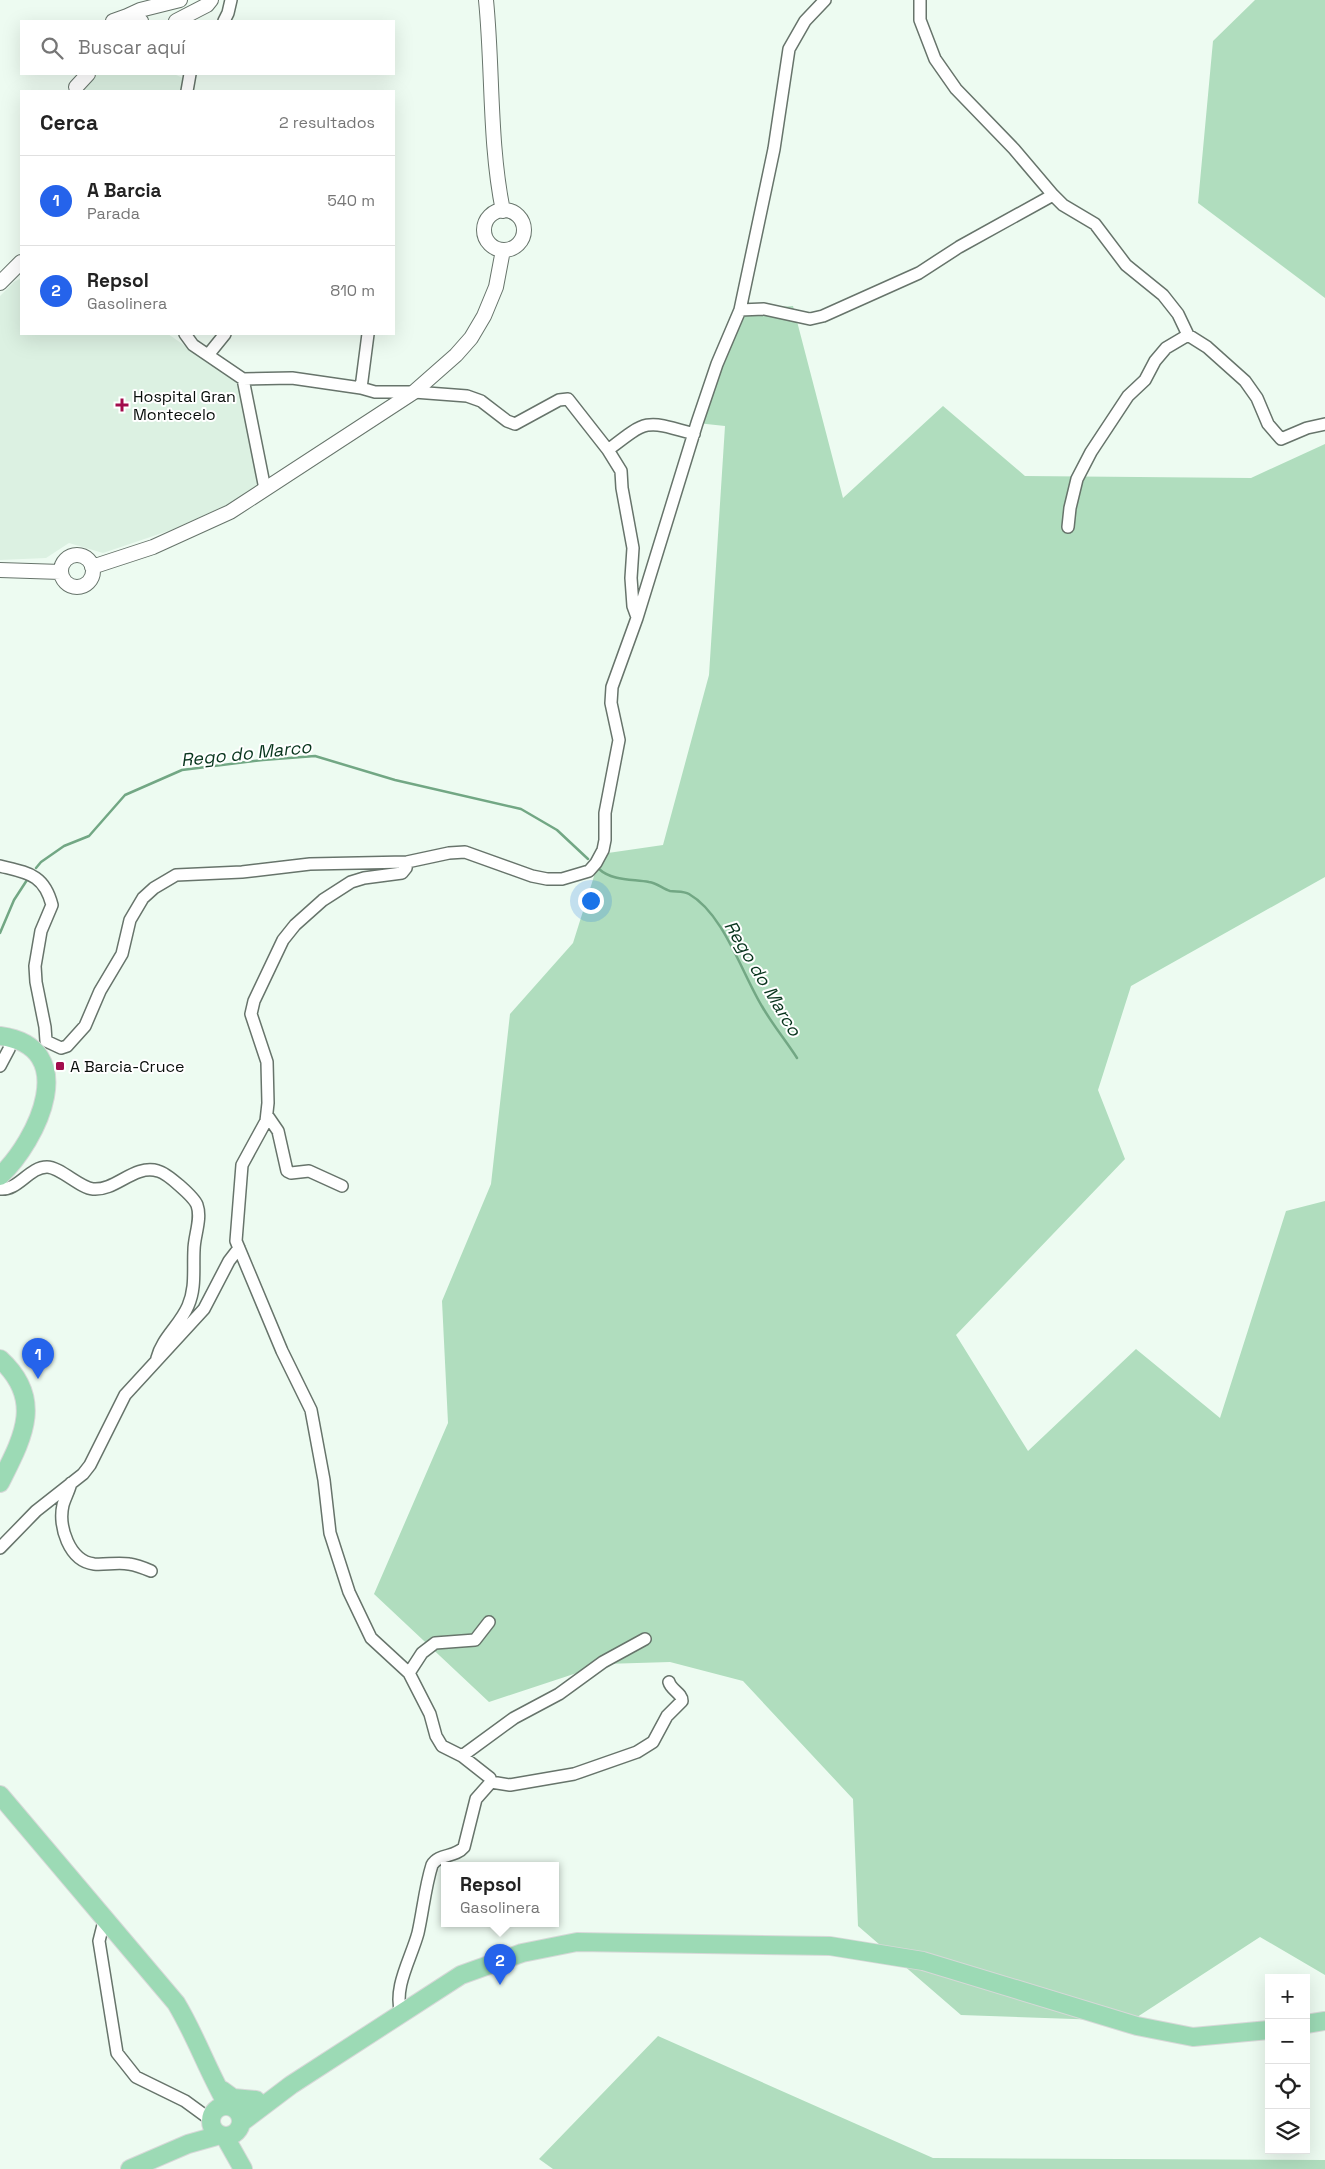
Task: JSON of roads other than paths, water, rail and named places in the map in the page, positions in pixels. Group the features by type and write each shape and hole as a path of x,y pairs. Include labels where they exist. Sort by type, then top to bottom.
{"main road":[{"path":"0,1176 19,1154 38,1122 47,1094 48,1083 41,1060 28,1044 6,1036"},
{"path":"0,1359 15,1376 21,1387 26,1415 26,1427 22,1439 0,1483"},
{"path":"0,1795 176,2003 192,2030 212,2080 242,2166"},
{"path":"225,2121 291,2085 462,1975 522,1952 577,1942 830,1946 923,1961 1138,2026 1193,2037 1265,2030"},
{"path":"1310,2023 1325,2020"},
{"path":"212,2080 225,2094 233,2098 256,2100"},
{"path":"130,2169 188,2144 256,2100 291,2085"}],"street":[{"path":"116,20 140,10 180,0"},
{"path":"178,20 206,5 211,0"},
{"path":"224,20 231,0"},
{"path":"486,0 490,37 497,183 502,210"},
{"path":"0,866 33,875 49,895 52,905 43,924 38,946 36,982 46,1041 61,1048 66,1046 85,1026 100,991 122,954 130,920 135,910 143,898 165,880 176,875 242,872 310,864 407,862 449,853 465,852 498,865 547,879 562,879 589,871 604,850 605,813 619,740 611,703 612,687 637,618 717,364 740,310 774,149 788,49 806,21 825,0"},
{"path":"920,0 920,20 935,59 956,88 1014,149 1052,195 1063,205 1094,224 1126,265 1163,295 1178,314 1188,335 1208,348 1245,381 1256,398 1268,424 1281,439 1307,428 1325,424"},
{"path":"127,16 138,20"},
{"path":"76,84 87,75"},
{"path":"187,90 190,75"},
{"path":"740,310 764,309 810,319 823,316 919,273 1052,195"},
{"path":"502,210 515,214 523,224 524,230 520,242 510,250 503,250 491,246 484,234 486,221 490,216 502,210"},
{"path":"92,566 152,547 230,512 414,392 456,355 471,338 484,316 496,287 503,250"},
{"path":"0,283 20,263"},
{"path":"186,335 194,345 243,379 292,378 361,388 375,392 414,392 467,396 481,401 507,421 515,424 559,400 568,399 608,450 621,471 622,488 633,548 631,578 633,606 637,618"},
{"path":"208,355 216,348 224,335"},
{"path":"361,388 368,335"},
{"path":"1068,527 1077,479 1091,452 1128,396 1145,380 1166,348 1188,335"},
{"path":"243,379 265,489"},
{"path":"608,450 638,427 645,424 654,423 694,434"},
{"path":"77,555 87,558 92,566 92,577 85,585 80,586 70,585 65,582 61,572 64,562 77,555"},
{"path":"0,570 61,572"},
{"path":"407,862 406,868 402,873 364,878 350,882 338,889 295,925 280,946 254,1001 251,1014 267,1062 268,1103 266,1121 242,1165 236,1241 278,1342 311,1410 324,1480 330,1532 349,1592 371,1638 410,1673 430,1714 436,1736 448,1750 462,1756 490,1778 491,1782"},
{"path":"0,1066 9,1049 6,1036"},
{"path":"267,1115 278,1131 287,1171 291,1173 308,1171 342,1186"},
{"path":"0,1189 4,1190 14,1186 38,1169 46,1166 54,1168 63,1175 76,1180 84,1187 94,1189 108,1186 137,1172 157,1170 191,1196 198,1207 192,1292 181,1318 159,1349 158,1358"},
{"path":"0,1548 36,1510 71,1483 90,1465 125,1395 204,1309 229,1261 239,1248"},
{"path":"71,1483 63,1504 62,1524 76,1556 84,1562 94,1564 128,1563 151,1571"},
{"path":"410,1673 422,1653 435,1643 475,1640 489,1622"},
{"path":"462,1756 514,1718 559,1694 597,1666 645,1639"},
{"path":"491,1782 510,1785 574,1774 637,1752 653,1742 667,1716 682,1701 681,1696 670,1686 669,1682"},
{"path":"401,2014 397,2003 418,1934 432,1865 438,1858 459,1853 464,1847 476,1800 491,1782"},
{"path":"105,1917 99,1941 116,2053 136,2077 225,2121"}],"waterway":[{"name":"Rego do Marco","path":"36,868 41,862 64,846 89,836 125,795 182,770 315,756 395,780 521,809 557,830 588,859"},
{"name":"Rego do Marco","path":"599,869 616,878 652,883 670,891 687,893 701,903 722,930 763,1008 797,1058"},
{"name":"Rego do Marco","path":"0,933 14,900 27,880"}],"place":[{"name":"Hospital Gran Montecelo","path":"122,405"},
{"name":"A Barcia-Cruce","path":"60,1066"},
{"name":"A Barcia","path":"38,1379"},
{"name":"Repsol","path":"500,1985"}]}
